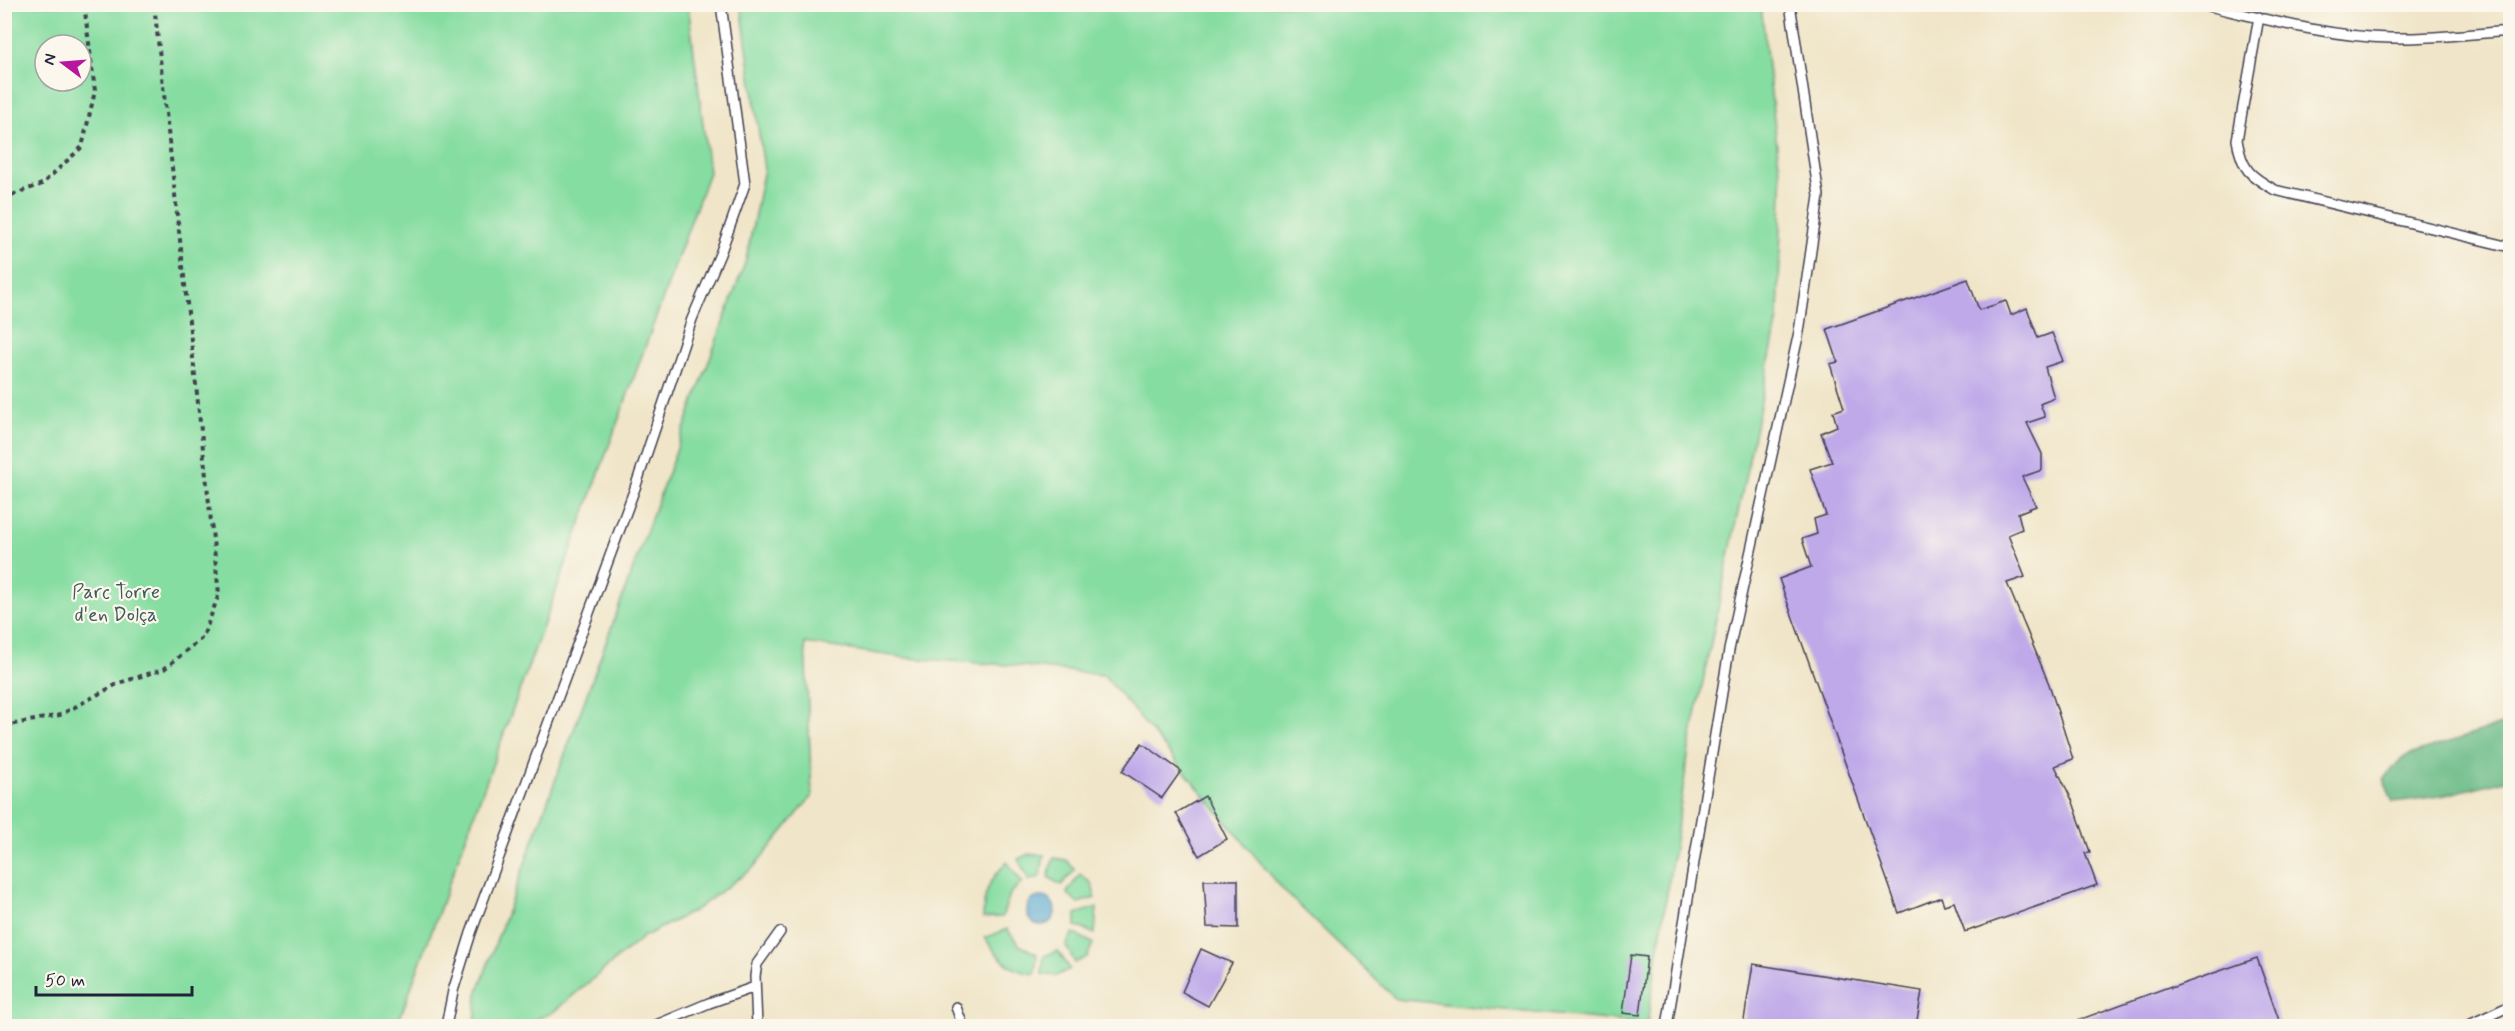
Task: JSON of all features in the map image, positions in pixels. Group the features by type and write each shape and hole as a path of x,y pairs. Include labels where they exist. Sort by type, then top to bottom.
{"lane":[{"path":"446,1026 453,992 471,933 635,488 692,319 720,254 745,184 721,4"},
{"path":"1667,1026 1729,650 1799,332 1819,196 1790,4"},
{"path":"2200,4 2259,18 2366,37 2392,39 2511,31"},
{"path":"2259,18 2237,140 2240,160 2252,177 2275,190 2511,247"},
{"path":"757,1026 755,987 757,964 780,932"},
{"path":"654,1026 755,987"},
{"path":"2467,1026 2511,1006"},
{"path":"956,1007 963,1026"}],"path":[{"path":"4,198 42,184 82,147 95,91 84,4"},
{"path":"4,726 60,716 119,683 164,669 203,637 219,594 154,4"}],"green space":[{"name":"Parc Torre d'en Dolça","path":"4,5 688,5 709,172 397,1026 5,1026"},
{"path":"741,5 1761,5 1782,190 1778,319 1689,749 1647,1024 1396,999 1285,892 1104,675 1023,666 907,658 805,643 812,796 753,868 695,910 643,937 553,1012 522,1026 475,1026 477,994 746,260 764,169"},
{"path":"2510,722 2510,779 2441,796 2393,802 2383,779 2403,757"},
{"path":"1029,854 1044,855 1040,877 1029,880 1018,859"},
{"path":"1054,858 1066,860 1075,870 1061,885 1048,877"},
{"path":"1007,862 1022,882 1010,894 1002,917 983,918 988,887"},
{"path":"1080,874 1092,884 1095,898 1078,903 1067,893"},
{"path":"1097,907 1095,934 1076,926 1076,914"},
{"path":"1007,929 1019,945 1037,954 1035,974 1026,973 1006,963 985,938"},
{"path":"1073,933 1093,943 1087,957 1075,963 1066,946"},
{"path":"1058,951 1070,969 1056,976 1042,974 1044,956"}],"water":[{"path":"1041,897 1051,901 1055,911 1051,921 1041,925 1031,921 1027,911 1031,901"}],"building":[{"path":"1968,279 1979,310 2006,301 2011,315 2027,308 2038,338 2052,333 2063,361 2045,367 2054,398 2040,404 2045,417 2027,423 2042,454 2042,470 2022,477 2036,506 2018,513 2022,529 2008,535 2025,577 2007,583 2049,684 2073,759 2055,766 2073,802 2090,852 2085,853 2097,885 1965,932 1954,902 1944,905 1941,897 1899,913 1779,579 1811,567 1802,539 1817,534 1814,519 1826,515 1810,469 1832,462 1821,433 1837,426 1833,412 1844,408 1830,364 1838,362 1827,329"},
{"path":"1142,743 1181,771 1162,798 1122,771"},
{"path":"1205,796 1227,839 1199,856 1176,813"},
{"path":"1204,880 1238,880 1238,928 1207,927"},
{"path":"1201,949 1232,963 1208,1006 1182,992"},
{"path":"1631,955 1647,957 1640,1015 1623,1013"},
{"path":"2257,958 2281,1026 2065,1025 2171,986 2171,988"},
{"path":"1753,964 1922,991 1916,1026 1743,1026"}]}
